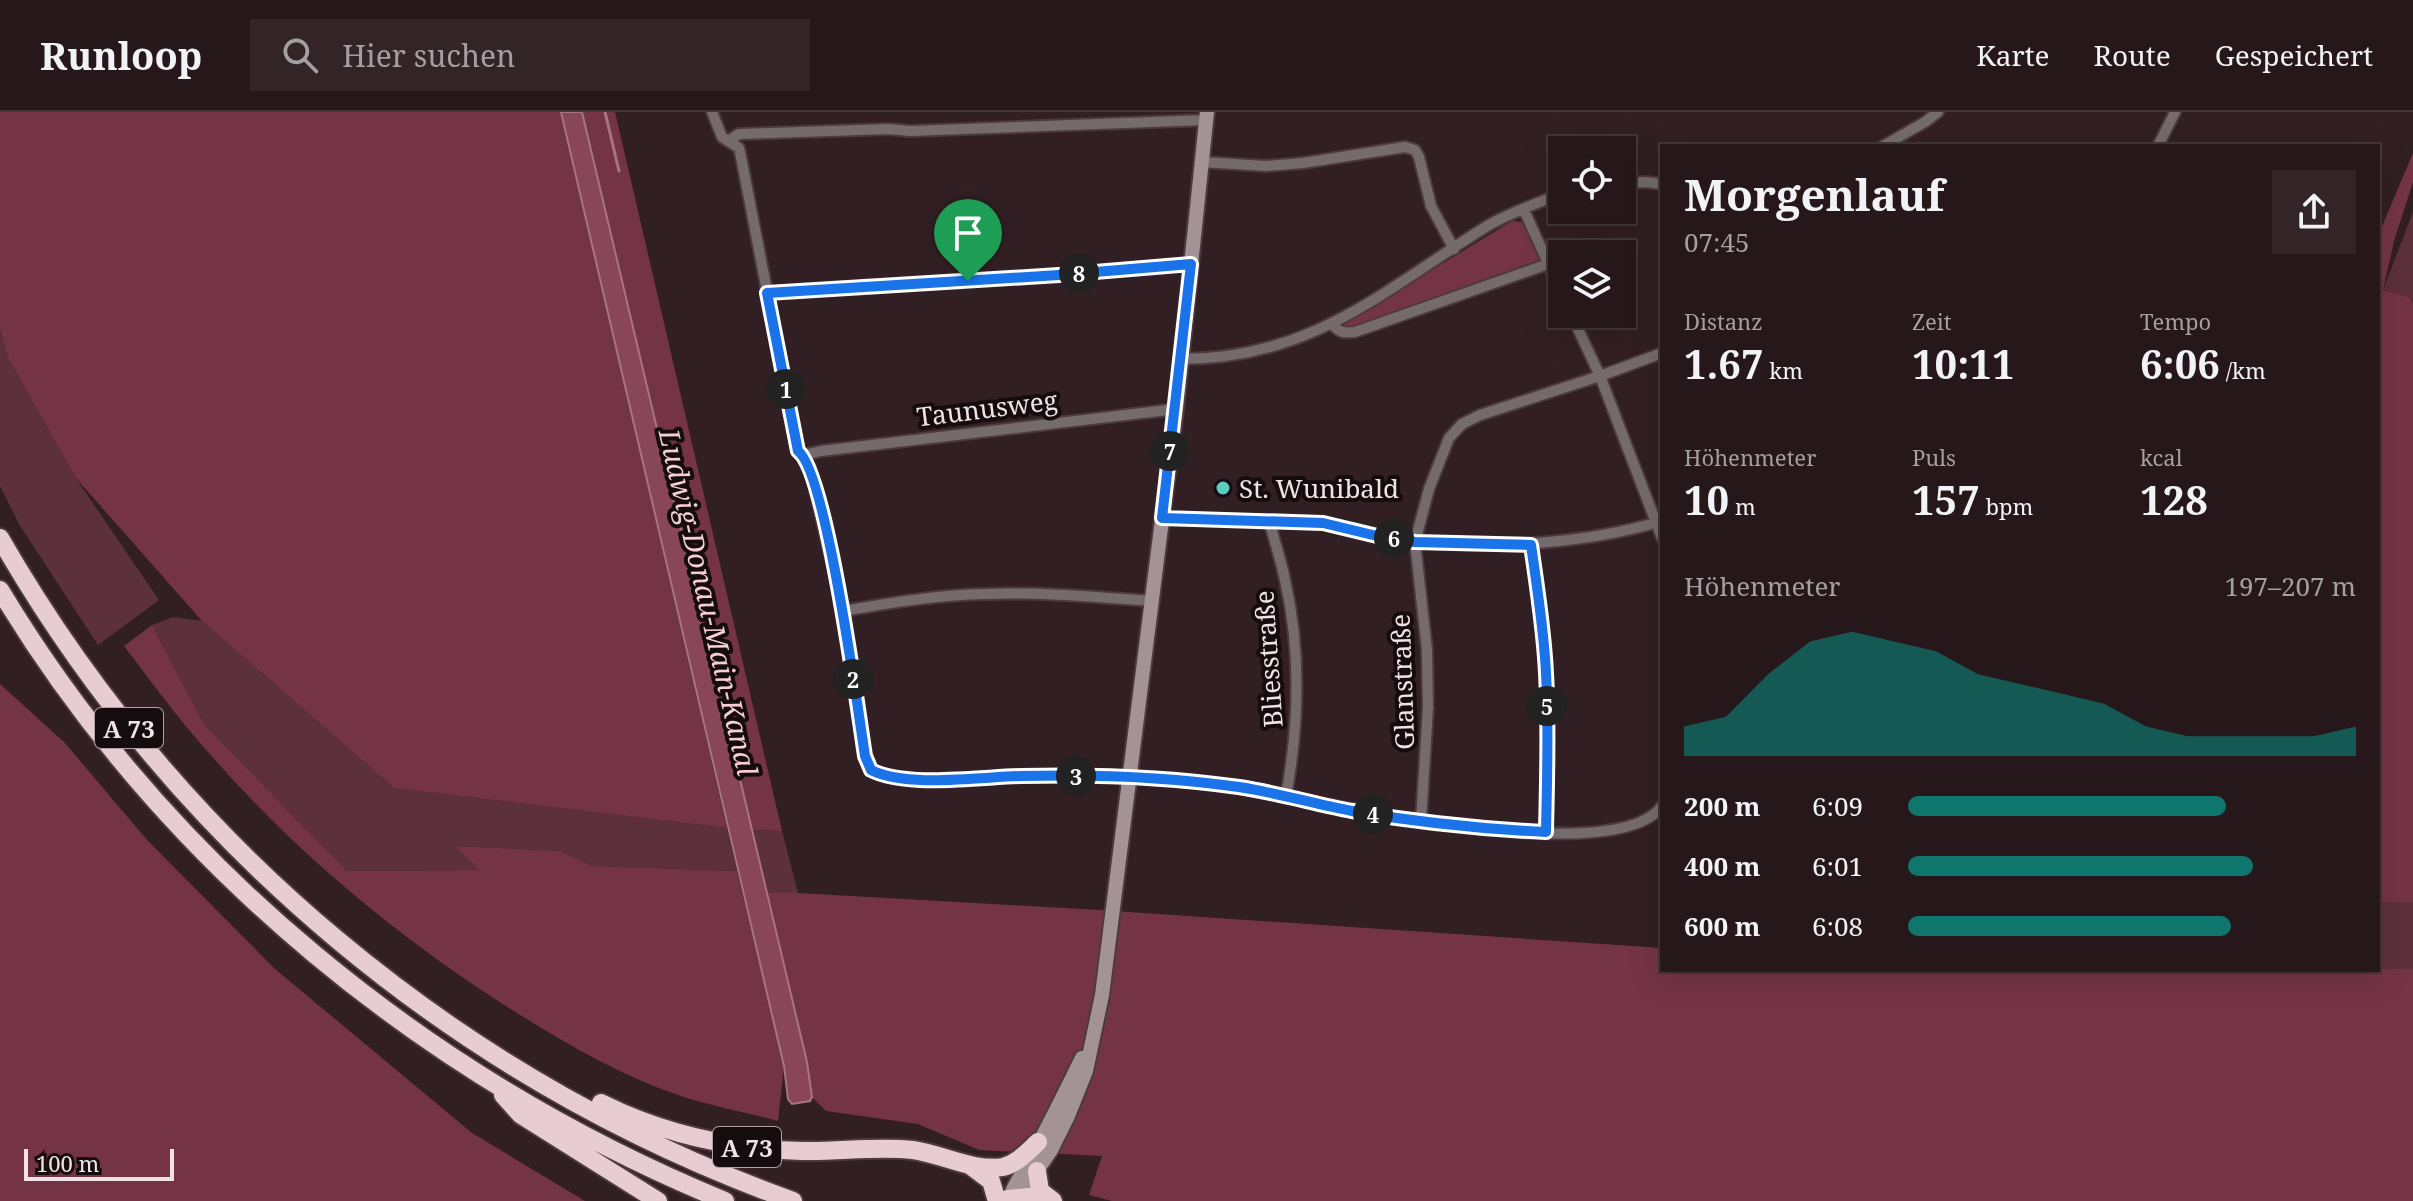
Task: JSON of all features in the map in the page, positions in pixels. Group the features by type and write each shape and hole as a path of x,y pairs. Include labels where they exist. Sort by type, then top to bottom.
{"highway":[{"name":"A 73","path":"0,538 42,608 105,697 166,773 224,836 327,933 457,1031 538,1082 658,1146 793,1201"},
{"name":"A 73","path":"0,590 101,736 151,796 205,855 270,917 328,966 414,1031 490,1081 586,1137 725,1201"},
{"path":"490,1081 521,1115 658,1201"},
{"name":"A 73","path":"538,1082 577,1091 637,1120 709,1141 793,1150 911,1150 992,1167 1007,1166 1017,1161 1038,1142"},
{"name":"A 73","path":"965,1163 991,1181 1004,1200"},
{"path":"1037,1171 1040,1191 1053,1201"},
{"path":"1004,1200 1029,1197 1041,1201"}],"main road":[{"path":"1004,1200 1027,1185 1037,1171 1056,1141 1074,1102 1086,1071 1104,981 1176,409 1207,116"},
{"path":"1004,1200 1034,1153 1092,1039"}],"street":[{"path":"712,112 722,137 739,148 798,451 804,455 810,468 825,524 843,611 865,756 871,770 895,778 1058,775 1218,784 1421,821 1546,832 1609,832 1644,819 1660,809"},
{"path":"1886,144 1938,112"},
{"path":"2163,144 2175,112"},
{"path":"728,141 739,134 910,131 1207,116"},
{"path":"1202,162 1266,166 1405,147 1415,150 1431,206 1454,249"},
{"path":"1636,182 1660,184"},
{"path":"1181,359 1253,352 1302,338 1333,325 1486,226 1548,199"},
{"path":"1333,325 1338,331 1355,332 1548,264 1524,210"},
{"path":"767,293 1191,264"},
{"path":"1162,518 1323,523 1415,542 1531,545 1660,522 1578,328"},
{"path":"1415,542 1429,489 1449,438 1462,424 1480,415 1660,354"},
{"name":"Taunusweg","path":"804,455 1176,409"},
{"name":"Bliesstraße","path":"1269,520 1286,582 1294,641 1294,748 1286,796"},
{"name":"Glanstraße","path":"1415,542 1428,679 1421,821"},
{"path":"1531,545 1543,624 1546,675 1546,832"},
{"path":"843,611 925,598 983,594 1152,601"}],"shaded area":[{"path":"0,112 561,112 727,828 394,788 202,621 75,477 7,356 0,329"},
{"path":"561,112 582,112 807,1062 810,1101 792,1104 788,1099 784,1066"},
{"path":"582,112 615,112 782,831 751,830"},
{"path":"2413,153 2413,182 2394,241 2383,290 2409,297 2413,304 2413,902 2380,902 2380,231"},
{"path":"2413,212 2413,304 2409,297 2383,290"},
{"path":"1512,221 1523,222 1541,263 1347,331 1342,329 1344,324"},
{"path":"0,329 7,356 75,477 159,600 98,645 19,524 0,486"},
{"path":"173,617 202,621 394,788 727,828 737,871 592,866 561,851 457,846 481,870 347,871 204,724 152,625"},
{"path":"152,625 204,724 347,871 480,870 455,846 561,851 592,866 737,871 784,1066 778,1121 678,1095 611,1067 463,978 380,916 265,813 229,776 168,703 124,646"},
{"path":"0,684 64,742 147,840 275,969 472,1133 585,1201 0,1201"},
{"path":"751,830 782,831 798,893 767,893"},
{"path":"767,893 1099,910 1660,948 1660,972 2380,972 2380,969 2413,969 2413,1201 1112,1201 1089,1195 1102,1156 979,1150 918,1124 826,1111 812,1097 807,1062"},
{"path":"2380,902 2413,902 2413,969 2380,969"}],"waterway":[{"path":"605,112 619,171"}],"place":[{"name":"St. Wunibald","path":"1223,488"}],"route":[{"path":"1191,264 1162,518 1323,523 1415,542 1531,545 1543,624 1546,675 1546,832 1400,818 1242,788 1149,777 1058,775 934,779 895,778 871,770 865,756 843,611 825,524 810,468 804,455 798,451 767,293 968,281 1191,264"}],"water label":[{"name":"Ludwig-Donau-Main-Kanal","path":"709,602"}]}
